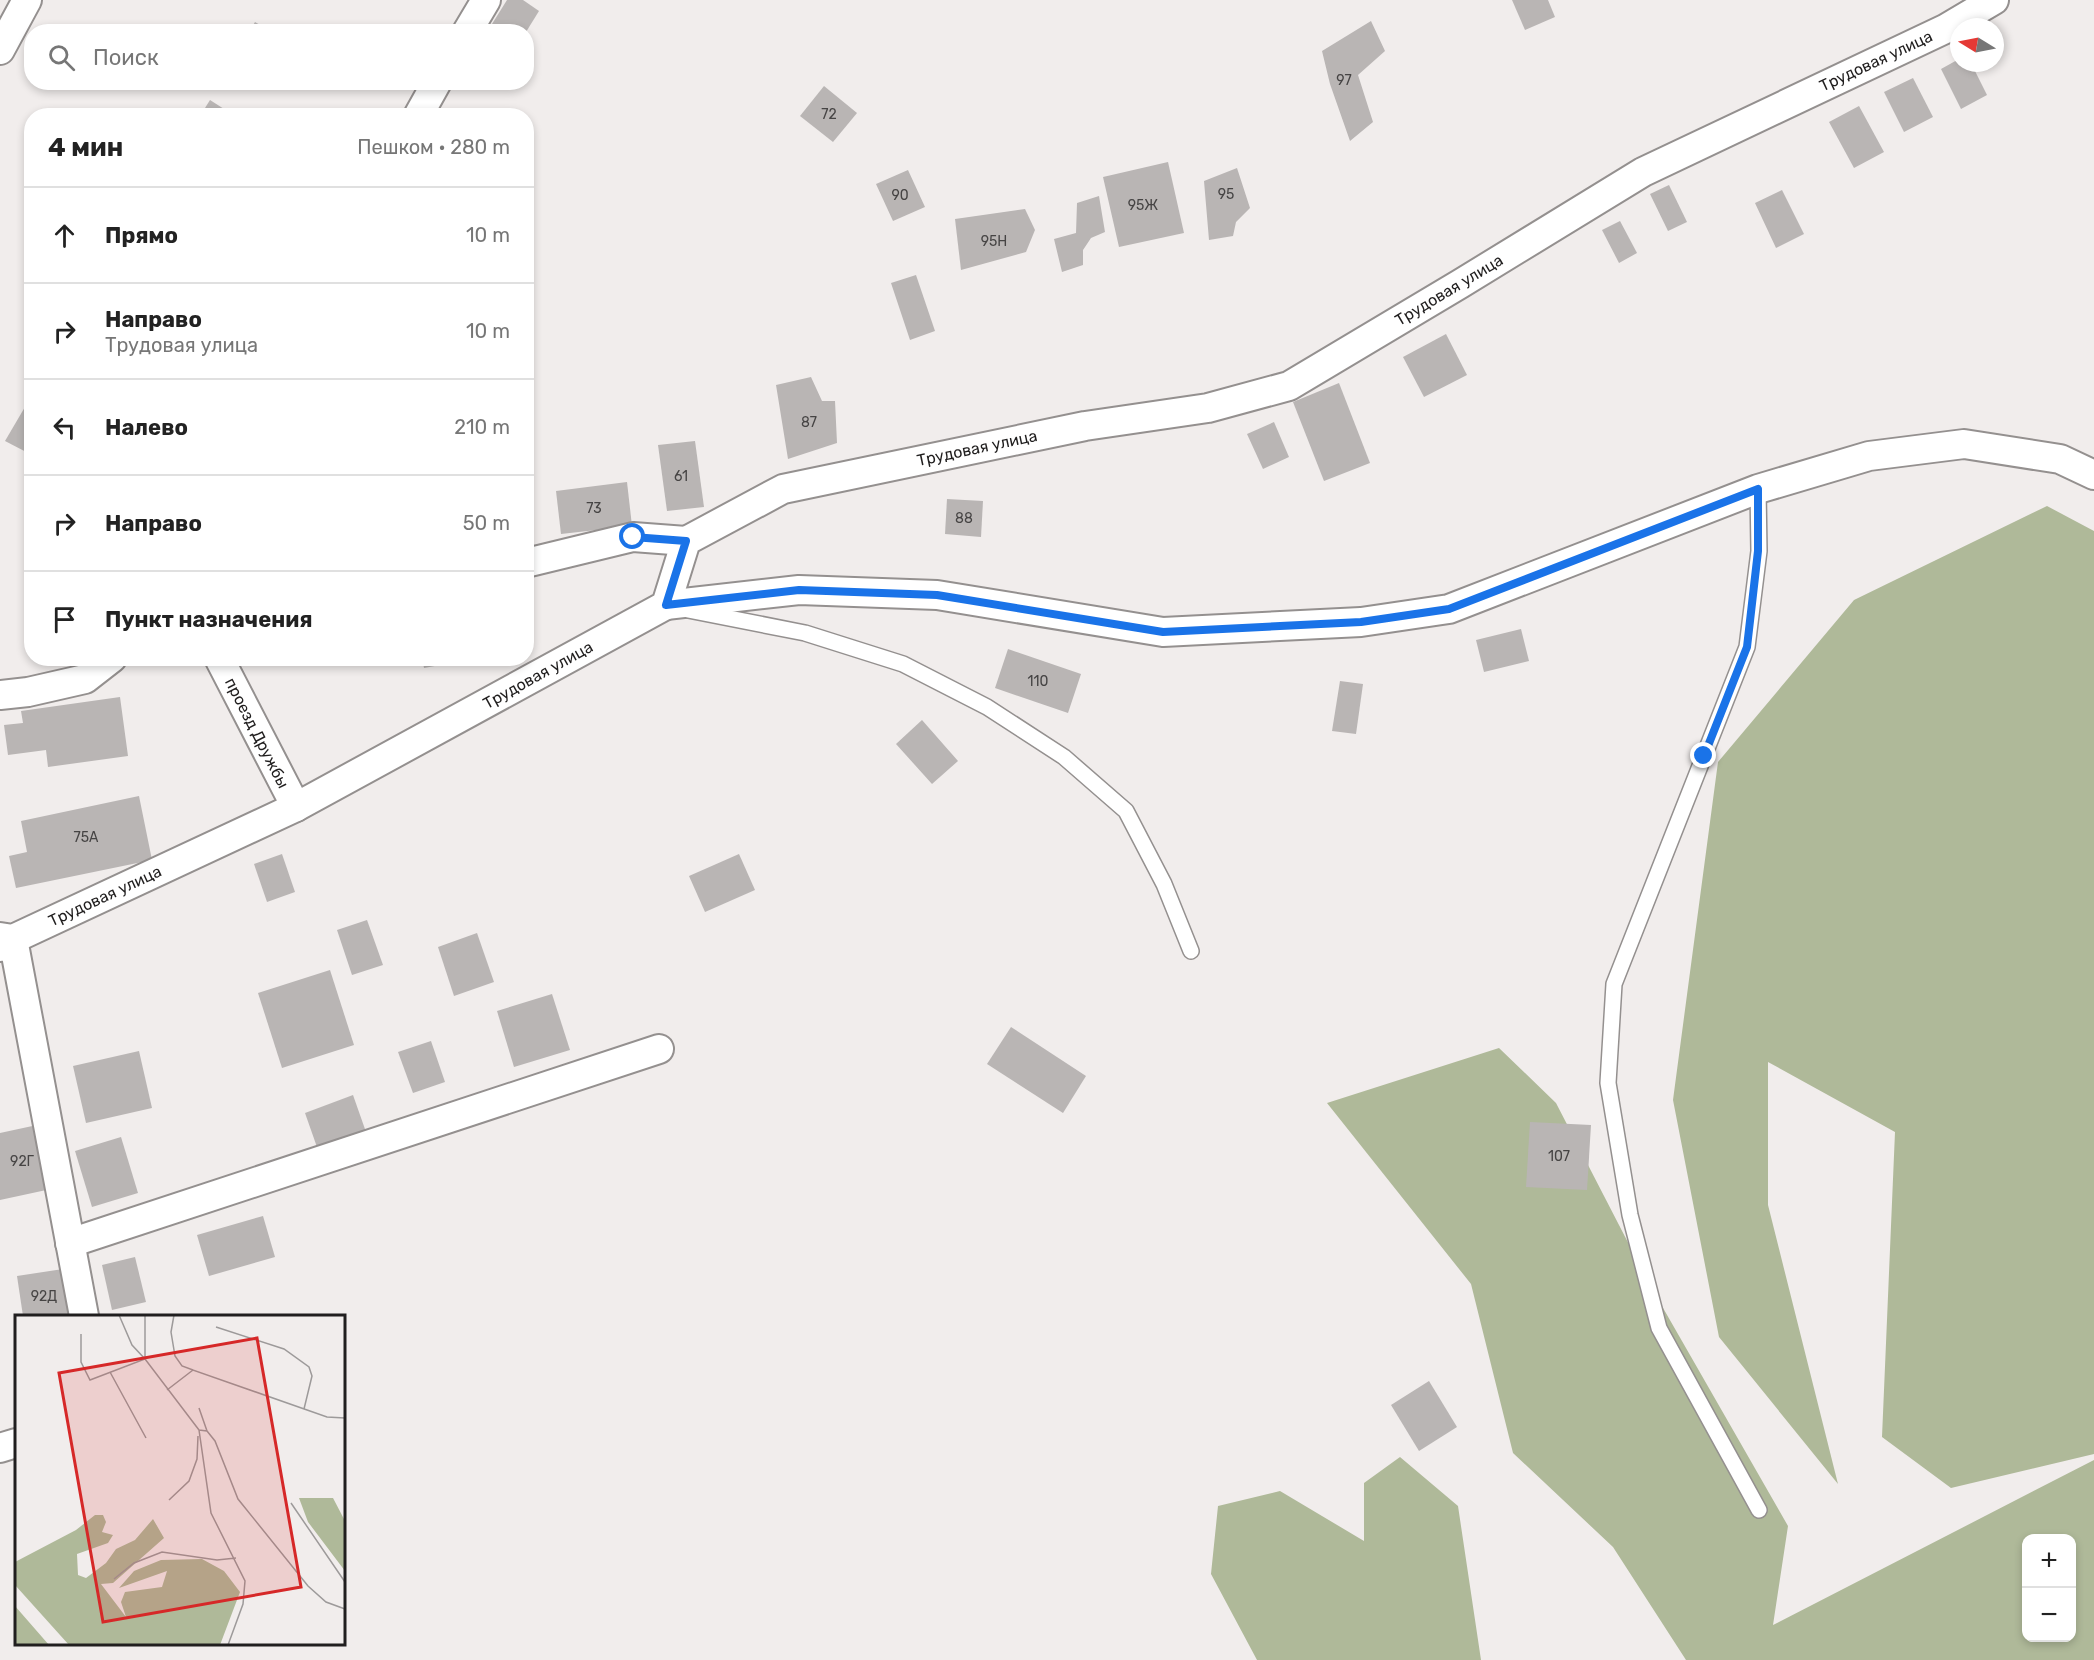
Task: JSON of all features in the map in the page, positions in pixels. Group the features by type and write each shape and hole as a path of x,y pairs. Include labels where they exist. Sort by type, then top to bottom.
{"street":[{"path":"0,50 27,0"},
{"path":"472,24 486,0"},
{"name":"Трудовая улица","path":"686,541 783,489 1085,426 1208,408 1288,386 1643,172 1945,29 1994,0"},
{"path":"422,108 433,90"},
{"path":"534,561 633,537 686,541 666,605 799,590 937,595 1163,632 1361,622 1449,609 1758,489 1869,456 1964,444 2060,459 2094,475"},
{"name":"Трудовая улица","path":"4,941 296,807 666,605"},
{"path":"0,695 28,692 85,679 102,666"},
{"name":"проезд Дружбы","path":"223,666 296,807"},
{"path":"4,941 84,1315"},
{"path":"70,1243 658,1049"},
{"path":"0,1448 15,1443"}],"lane":[{"path":"1758,489 1758,551 1747,647 1614,984 1608,1083 1630,1215 1659,1328 1759,1510"},
{"path":"666,605 733,621 805,633 903,664 987,707 1064,757 1126,812 1164,884 1191,951"}],"green space":[{"path":"2047,506 2094,531 2094,1454 1951,1488 1882,1437 1895,1132 1768,1062 1768,1205 1838,1484 1719,1337 1673,1100 1718,762 1854,600"},
{"path":"1499,1048 1556,1103 1651,1287 1788,1526 1773,1625 2094,1460 2094,1660 1686,1660 1613,1547 1513,1453 1471,1284 1327,1103"},
{"path":"1400,1457 1458,1506 1481,1660 1257,1660 1211,1574 1218,1506 1280,1491 1364,1541 1364,1483"}],"building":[{"path":"507,0 523,0 539,11 531,24 492,24"},
{"path":"1512,0 1548,0 1555,17 1525,30"},
{"path":"1371,21 1385,51 1358,75 1373,122 1350,141 1330,84 1322,51"},
{"path":"1950,64 1950,72 1976,72 1987,95 1961,109 1941,69"},
{"path":"1913,78 1933,117 1904,132 1884,92"},
{"path":"824,86 857,113 833,142 800,116"},
{"path":"210,100 222,108 205,108"},
{"path":"1859,106 1884,152 1854,168 1829,122"},
{"path":"1168,162 1184,233 1119,247 1103,177"},
{"path":"1237,168 1250,208 1236,222 1233,236 1209,240 1204,181"},
{"path":"908,170 925,207 893,221 876,184"},
{"path":"1669,185 1687,222 1668,231 1650,194"},
{"path":"1782,190 1804,234 1776,248 1755,203"},
{"path":"1099,196 1105,232 1091,238 1083,250 1083,265 1062,272 1054,239 1076,233 1077,203"},
{"path":"1025,209 1035,230 1026,252 961,270 955,219"},
{"path":"1620,221 1637,253 1619,263 1602,230"},
{"path":"916,275 935,331 910,340 891,283"},
{"path":"1446,334 1467,375 1424,397 1403,357"},
{"path":"811,377 822,401 835,401 837,443 788,459 776,385"},
{"path":"1339,383 1370,463 1324,481 1293,402"},
{"path":"24,409 24,451 5,441"},
{"path":"1274,422 1289,457 1263,469 1247,434"},
{"path":"695,441 704,507 667,511 658,445"},
{"path":"627,482 632,526 561,534 556,491"},
{"path":"947,499 983,501 981,537 945,534"},
{"path":"1521,629 1529,661 1484,672 1476,640"},
{"path":"1008,649 1081,674 1068,713 995,688"},
{"path":"1340,681 1363,684 1356,734 1332,731"},
{"path":"120,697 128,756 48,767 46,750 8,755 4,725 23,723 21,711"},
{"path":"922,720 958,761 932,784 896,744"},
{"path":"139,796 152,860 16,888 9,856 27,852 21,821"},
{"path":"282,854 295,892 267,902 254,864"},
{"path":"739,854 755,890 705,912 689,876"},
{"path":"367,920 383,965 352,975 337,930"},
{"path":"477,933 494,982 454,996 438,947"},
{"path":"330,970 354,1045 282,1068 258,993"},
{"path":"552,994 570,1050 514,1067 497,1011"},
{"path":"1011,1027 1086,1076 1063,1113 987,1064"},
{"path":"431,1041 445,1082 413,1093 398,1052"},
{"path":"139,1051 152,1108 86,1123 73,1066"},
{"path":"353,1095 366,1132 318,1150 305,1113"},
{"path":"1530,1122 1591,1125 1587,1190 1526,1187"},
{"path":"37,1125 51,1189 0,1200 0,1133"},
{"path":"121,1137 138,1193 92,1207 75,1151"},
{"path":"263,1216 275,1257 209,1276 197,1235"},
{"path":"135,1257 146,1302 112,1310 102,1265"},
{"path":"63,1269 70,1315 23,1315 17,1276"},
{"path":"1429,1381 1457,1427 1419,1451 1391,1405"}],"route":[{"path":"633,537 686,541 666,605 799,590 937,595 1163,632 1361,622 1449,609 1577,557 1758,489 1758,551 1747,647 1704,756"}]}
